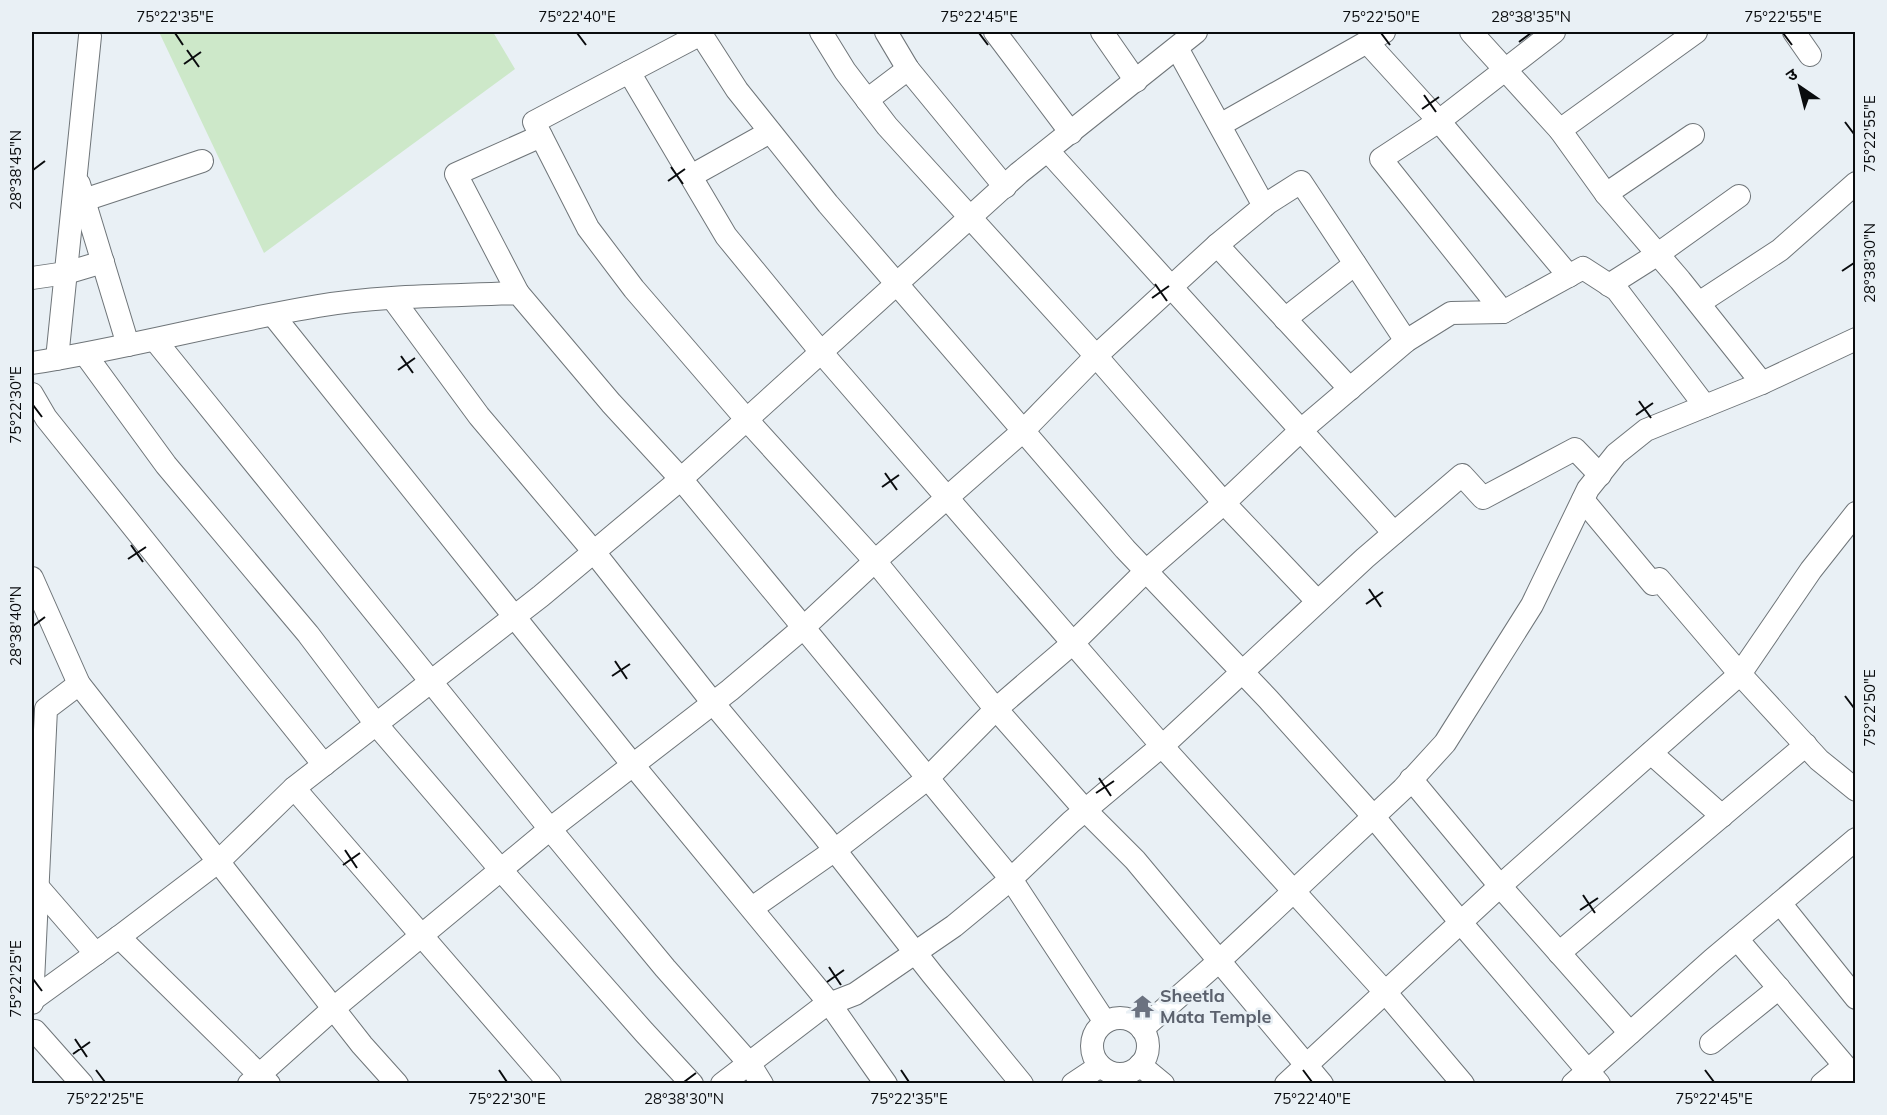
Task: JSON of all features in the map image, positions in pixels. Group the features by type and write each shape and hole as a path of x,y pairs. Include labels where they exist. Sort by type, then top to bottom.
{"street":[{"path":"821,32 845,71 887,126 1096,356 1224,503 1317,601"},
{"path":"886,32 908,69 1005,187"},
{"path":"995,32 1071,133"},
{"path":"1102,32 1136,81"},
{"path":"1471,32 1560,130 1606,194 1699,303 1762,383"},
{"path":"1503,312 1381,159 1439,121 1554,32"},
{"path":"1560,130 1696,32"},
{"path":"1794,32 1810,55"},
{"path":"1322,1083 1218,962 1135,860 1085,810 996,709 875,561 747,420 634,289 588,228 534,122 701,34 737,90 828,204 1146,571 1242,671 1373,816 1586,1079 1630,1033 1737,939 1853,848"},
{"path":"57,359 90,36"},
{"path":"1220,125 1376,37 1439,121 1569,276"},
{"path":"32,1001 219,861 294,788 594,552 681,479 969,218 1136,81 1184,38 1220,125 1264,206"},
{"path":"867,99 908,69"},
{"path":"629,72 726,236 821,352 1162,746 1386,993 1463,1083"},
{"path":"691,177 770,132"},
{"path":"1606,194 1693,135"},
{"path":"541,136 456,174 518,293 611,403 681,479 1011,879 1105,1022"},
{"path":"1048,151 1394,533"},
{"path":"84,200 202,161"},
{"path":"76,174 128,345"},
{"path":"119,937 259,1080 334,1008 550,829 713,704 803,628 947,496 1023,431 1096,356 1217,245 1264,206 1301,182 1406,340"},
{"path":"1699,303 1780,250 1856,183"},
{"path":"1609,285 1658,254 1739,196"},
{"path":"1217,245 1350,389"},
{"path":"32,278 66,273 103,262"},
{"path":"1285,319 1355,264"},
{"path":"752,908 836,850 927,778 996,709 1073,643 1146,571 1224,503 1300,431 1406,340 1451,313 1503,312 1583,268 1617,290 1705,406"},
{"path":"32,363 319,306 393,299 518,293"},
{"path":"393,299 479,416 594,552 713,704 836,850 932,974 1022,1083"},
{"path":"273,315 633,765 830,1004 886,1083"},
{"path":"1142,1029 1218,962 1373,816 1445,743 1532,605 1588,489 1616,454 1646,430 1762,383 1856,339"},
{"path":"155,340 550,829 665,968 749,1063 762,1083"},
{"path":"85,354 166,465 308,634 376,724 501,870 692,1083"},
{"path":"32,394 46,418 324,765"},
{"path":"722,1083 807,1018 830,1004 855,994 954,926 1011,879 1085,810 1162,746 1317,601 1462,475 1483,498 1575,449 1599,475"},
{"path":"1582,500 1653,584 1659,579 1740,674 1820,760 1856,790"},
{"path":"1286,1083 1462,924 1500,886 1740,674 1811,570 1856,513"},
{"path":"32,578 79,684 362,1045 398,1083"},
{"path":"32,1001 46,709 79,684"},
{"path":"1559,953 1806,745"},
{"path":"1651,753 1722,816"},
{"path":"1411,779 1500,886 1630,1033"},
{"path":"294,788 550,1083"},
{"path":"37,886 96,954"},
{"path":"1780,903 1856,998"},
{"path":"1737,939 1850,1072 1822,1083"},
{"path":"1711,1043 1779,988"},
{"path":"1124,1018 1132,1020 1146,1035 1148,1048 1145,1058 1133,1071 1114,1074 1100,1066 1094,1058 1091,1048 1096,1031 1105,1022 1124,1018"},
{"path":"32,1030 82,1083"},
{"path":"1140,1065 1163,1083"},
{"path":"1072,1083 1100,1066"}],"green space":[{"path":"159,32 493,32 515,69 264,253"}],"place":[{"name":"Sheetla Mata Temple","path":"1142,1006"}]}
